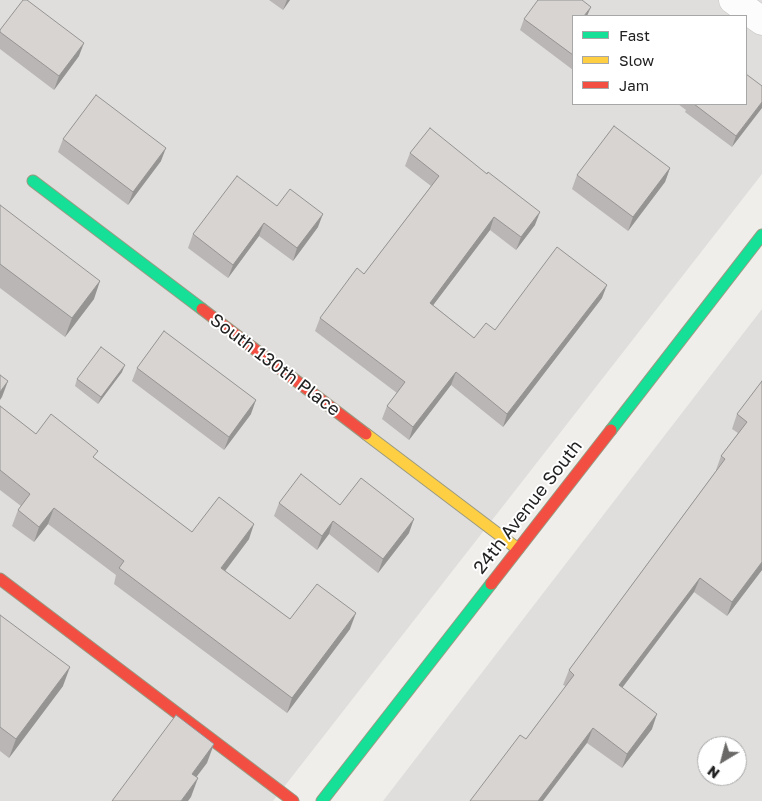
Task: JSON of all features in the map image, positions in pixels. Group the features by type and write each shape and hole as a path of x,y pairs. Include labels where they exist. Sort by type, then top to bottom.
{"street":[{"path":"733,0 762,21"},
{"name":"South 130th Place","path":"33,181 518,549"},
{"name":"24th Avenue South","path":"322,801 762,235"},
{"path":"0,579 293,801"}],"shaded area":[{"path":"0,0 762,0 762,174 273,801 0,801"},
{"path":"762,309 762,801 383,801"}],"building":[{"path":"23,0 27,0 84,43 59,76 0,32"},
{"path":"538,0 582,0 591,7 585,15 572,15 572,54 524,19"},
{"path":"747,75 762,86 762,102 736,136 695,105 747,105"},
{"path":"96,95 166,148 133,192 63,139"},
{"path":"614,126 670,168 633,217 577,175"},
{"path":"430,128 487,174 488,172 540,212 521,237 494,217 430,303 474,338 486,323 495,330 557,247 607,285 507,414 456,372 413,427 387,406 405,382 320,318 357,268 364,274 439,176 410,153"},
{"path":"237,176 277,206 290,189 323,214 297,248 264,223 233,265 193,234"},
{"path":"0,205 100,281 72,318 0,264"},
{"path":"164,331 256,400 229,437 137,368"},
{"path":"101,347 125,365 101,397 77,379"},
{"path":"0,375 8,381 0,392"},
{"path":"762,381 762,562 732,602 700,578 619,685 657,714 627,754 593,728 538,801 470,801 520,735 526,739 574,675 569,670 725,459 721,456 747,422 737,414"},
{"path":"0,406 36,434 51,414 98,451 93,457 192,532 219,497 254,524 221,568 290,619 317,584 356,613 292,698 119,568 124,561 54,508 39,527 18,510 30,494 0,470"},
{"path":"301,474 340,505 361,478 414,519 383,559 333,521 322,536 279,503"},
{"path":"0,615 70,667 16,739 0,727"},
{"path":"176,715 214,744 192,774 198,778 181,801 112,801"}],"traffic: fast":[{"path":"33,181 202,309"},
{"path":"611,430 762,235"},
{"path":"322,801 491,584"}],"traffic: slow":[{"path":"366,434 518,549"}],"traffic: jam":[{"path":"202,309 366,434"},
{"path":"491,584 611,430"},
{"path":"0,579 293,801"}]}
